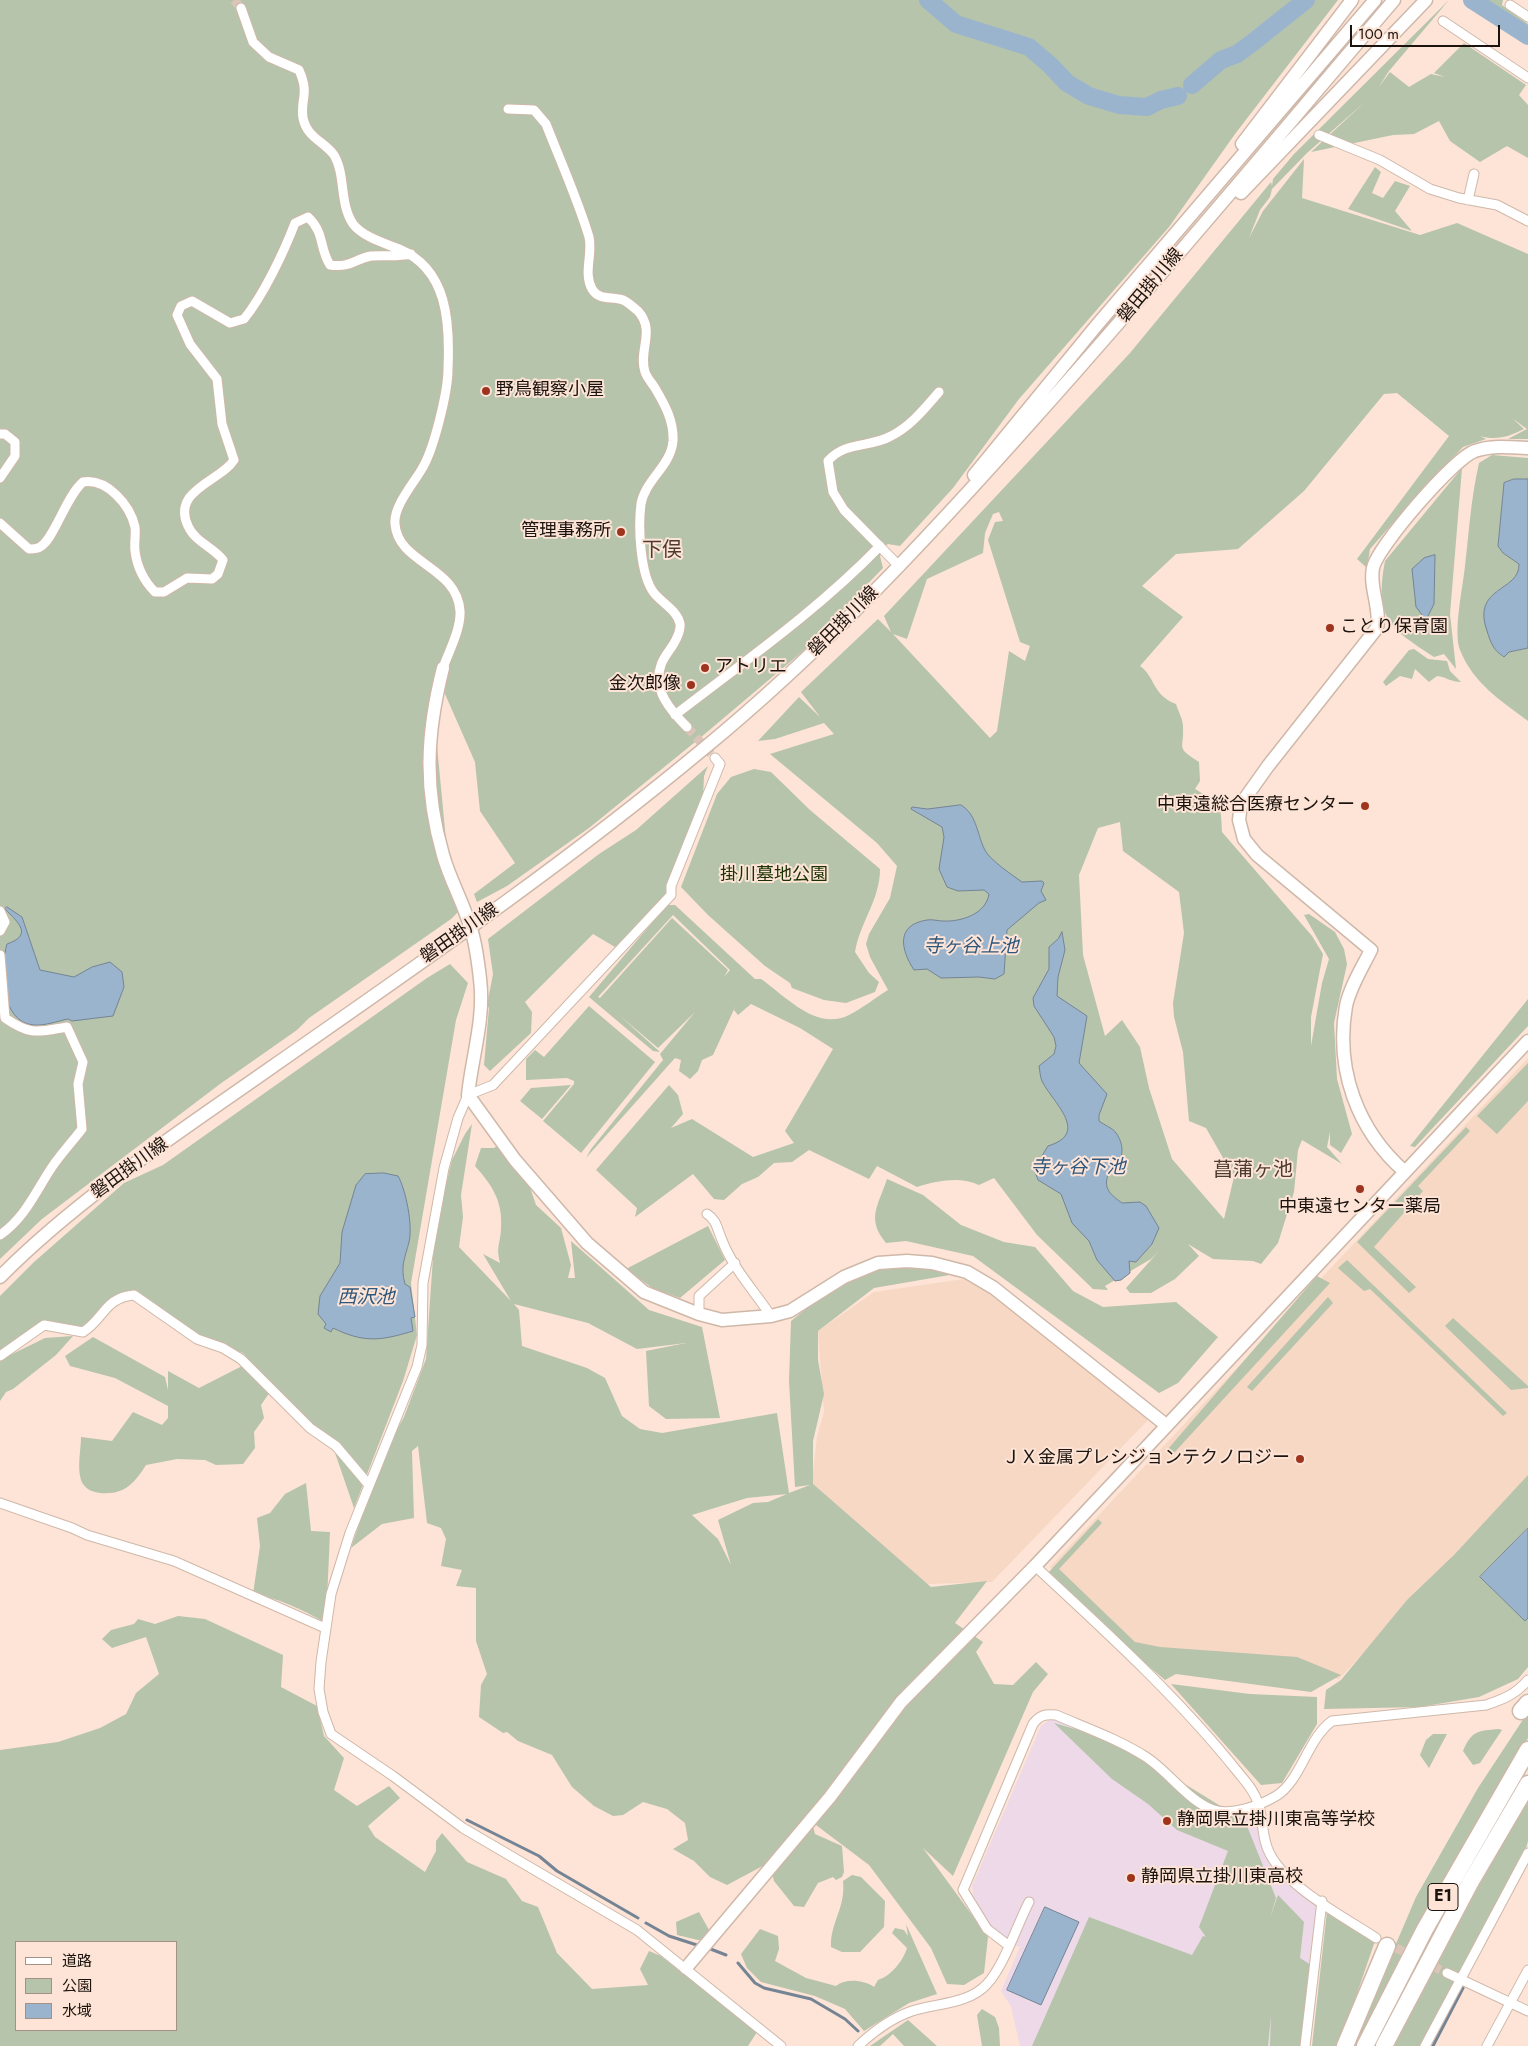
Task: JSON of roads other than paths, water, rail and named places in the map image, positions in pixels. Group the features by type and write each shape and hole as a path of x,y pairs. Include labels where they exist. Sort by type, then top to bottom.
{"highway":[{"name":"E1","path":"1365,2046 1430,1921 1528,1750"},
{"name":"E1","path":"1384,2046 1470,1883 1528,1784"},
{"path":"1345,2046 1381,1942"}],"street":[{"path":"1178,230 1352,0"},
{"name":"磐田掛川線","path":"900,566 943,511 1178,230 1375,0"},
{"name":"磐田掛川線","path":"0,1277 78,1207 218,1104 471,928 600,834 706,747 800,665 900,566 1108,336 1394,0"},
{"path":"1108,336 1151,295 1255,177 1426,0"},
{"path":"1510,5 1528,17"},
{"path":"241,8 252,42 269,57 299,70 306,86 303,118 311,136 334,154 346,211 354,225 371,238 411,254 423,263 441,290 448,339 448,371 437,427 424,467 405,492 394,523 400,544 448,581 456,593 460,611 457,628 443,668 434,704 428,740 431,798 443,857 471,928 480,980 480,1032 468,1095 458,1118 444,1168 423,1283 422,1345 417,1367 350,1533 331,1594 325,1628 319,1688 330,1734 393,1776 463,1828 637,1930 781,2046"},
{"path":"1443,21 1528,78"},
{"path":"508,109 534,110 546,124 589,238 588,280 593,291 602,297 624,300 638,312 646,323 648,333 643,357 645,373 663,401 672,420 673,442 669,456 645,493 641,505 643,566 646,578 653,592 677,616 680,626 675,641 661,665 659,684 664,700 687,727"},
{"path":"1319,135 1380,160 1430,189 1468,200 1496,205 1528,221"},
{"path":"1468,200 1474,174"},
{"path":"0,524 29,549 41,547 48,540 74,489 83,482 101,482 112,491 130,512 135,528 135,552 144,581 155,592 164,592 187,578 212,579 218,574 223,560 217,551 198,540 187,525 185,508 192,494 203,483 229,468 234,460 222,424 217,379 190,344 177,315 181,306 192,301 230,323 244,319 262,292 295,223 308,217 322,237 324,255 330,265 344,267 370,256 411,254"},
{"path":"900,566 844,510 833,492 828,461 836,452 847,447 869,445 896,434 913,420 939,392"},
{"path":"0,434 5,434 15,442 15,456 0,478"},
{"path":"1405,1172 1371,1134 1354,1102 1346,1077 1344,1041 1346,1006 1371,950 1257,855 1244,839 1239,820 1241,804 1268,766 1377,628 1379,617 1374,594 1373,568 1379,555 1397,530 1460,459 1473,451 1487,448 1528,448"},
{"path":"675,715 738,668 830,593 880,546"},
{"path":"468,1095 493,1085 671,895 671,886 720,764 715,758"},
{"path":"0,911 5,922 0,931"},
{"path":"0,955 5,1018 21,1029 37,1032 67,1026 83,1062 78,1084 82,1129 53,1166 20,1218 14,1225 0,1234"},
{"path":"686,1968 830,1797 901,1702 1035,1566 1528,1042"},
{"path":"468,1095 514,1160 587,1243 644,1292 699,1314 722,1320 771,1316 790,1311 844,1277 878,1263 907,1261 932,1263 968,1272 994,1288 1166,1425"},
{"path":"707,1214 715,1218 722,1242 734,1263 771,1316"},
{"path":"699,1314 699,1296 734,1263"},
{"path":"0,1356 44,1326 83,1332 95,1324 108,1305 120,1296 134,1295 197,1339 223,1348 241,1359 310,1428 336,1446 369,1485"},
{"path":"0,1503 72,1528 87,1536 174,1561 325,1628"},
{"path":"1035,1566 1161,1685 1252,1789 1259,1804 1263,1834 1269,1853 1279,1869 1293,1883 1381,1942"},
{"path":"1008,1945 987,1928 963,1890 1034,1724 1039,1717 1047,1714 1056,1715 1126,1746 1151,1760 1203,1805 1215,1811 1231,1812 1259,1804 1276,1796 1286,1788 1322,1728 1332,1721 1486,1705 1505,1699 1520,1689 1528,1680"},
{"path":"1425,2046 1528,1853"},
{"path":"1305,2046 1322,1901"},
{"path":"858,2046 888,2022 912,2011 964,1999 976,1993 996,1972 1029,1902"},
{"path":"1487,2046 1528,1970"},
{"path":"1447,1972 1528,2011"}],"water":[{"path":"1514,479 1528,479 1528,648 1509,652 1504,657 1497,652 1491,643 1484,616 1485,605 1490,597 1512,580 1517,573 1519,564 1503,553 1498,546 1504,483"},
{"path":"1435,555 1434,604 1426,620 1416,607 1412,569 1424,558"},
{"name":"寺ヶ谷上池","path":"961,805 971,814 983,846 993,860 1022,882 1042,881 1044,883 1041,891 1046,900 1039,903 1007,930 1004,974 995,979 979,977 941,978 927,969 914,970 904,947 905,933 917,923 929,920 950,921 965,918 978,912 987,901 989,894 984,890 958,891 947,887 939,869 944,837 942,827 911,809 912,807 927,809"},
{"path":"7,907 22,917 40,970 74,977 92,967 110,962 122,972 124,987 113,1016 72,1021 68,1019 34,1025 23,1022 14,1015 5,992 3,966 7,944 20,937 21,928 5,909"},
{"name":"寺ヶ谷下池","path":"1062,932 1065,950 1058,977 1057,996 1087,1016 1079,1063 1107,1094 1099,1115 1099,1121 1115,1131 1121,1144 1120,1161 1108,1175 1107,1188 1122,1203 1140,1202 1146,1206 1159,1228 1152,1244 1136,1262 1129,1261 1130,1273 1121,1280 1115,1281 1097,1260 1089,1241 1072,1223 1061,1194 1038,1180 1034,1169 1048,1146 1060,1140 1067,1133 1068,1125 1060,1107 1041,1078 1039,1066 1054,1054 1056,1046 1054,1037 1034,1006 1033,998 1049,969 1049,947 1058,939"},
{"name":"西沢池","path":"384,1173 398,1176 404,1190 408,1208 410,1235 403,1272 405,1284 410,1287 415,1317 411,1318 413,1331 391,1337 372,1339 354,1336 333,1328 331,1332 324,1328 326,1324 318,1314 320,1296 340,1263 342,1232 356,1185 365,1174"},
{"path":"1528,1528 1528,1618 1525,1621 1480,1577"},
{"path":"1045,1907 1079,1922 1041,2005 1007,1990"}],"waterway":[{"path":"928,0 956,24 1029,47 1067,83 1089,96 1119,105 1147,107 1161,100 1178,96"},
{"path":"1192,85 1221,60 1237,54 1306,0"},
{"path":"1472,0 1528,36"},
{"path":"467,1820 539,1856 557,1871 638,1918"},
{"path":"646,1923 669,1936 700,1946"},
{"path":"708,1948 726,1955"},
{"path":"738,1963 755,1983 764,1988 811,1999 845,2019 858,2031"},
{"path":"1433,2046 1463,1988"}],"tunnel":[{"path":"234,0 241,8"},
{"path":"687,727 715,758"},
{"path":"1384,1942 1447,1973"}],"place":[{"name":"野鳥観察小屋","path":"486,391"},
{"name":"管理事務所","path":"621,532"},
{"name":"ことり保育園","path":"1330,628"},
{"name":"アトリエ","path":"705,668"},
{"name":"金次郎像","path":"691,685"},
{"name":"中東遠総合医療センター","path":"1365,806"},
{"name":"中東遠センター薬局","path":"1360,1189"},
{"name":"ＪＸ金属プレシジョンテクノロジー","path":"1300,1459"},
{"name":"静岡県立掛川東高等学校","path":"1167,1821"},
{"name":"静岡県立掛川東高校","path":"1131,1878"}],"district":[{"name":"下俣","path":"662,551"},
{"name":"菖蒲ヶ池","path":"1253,1171"}],"park label":[{"name":"掛川墓地公園","path":"774,876"}]}
